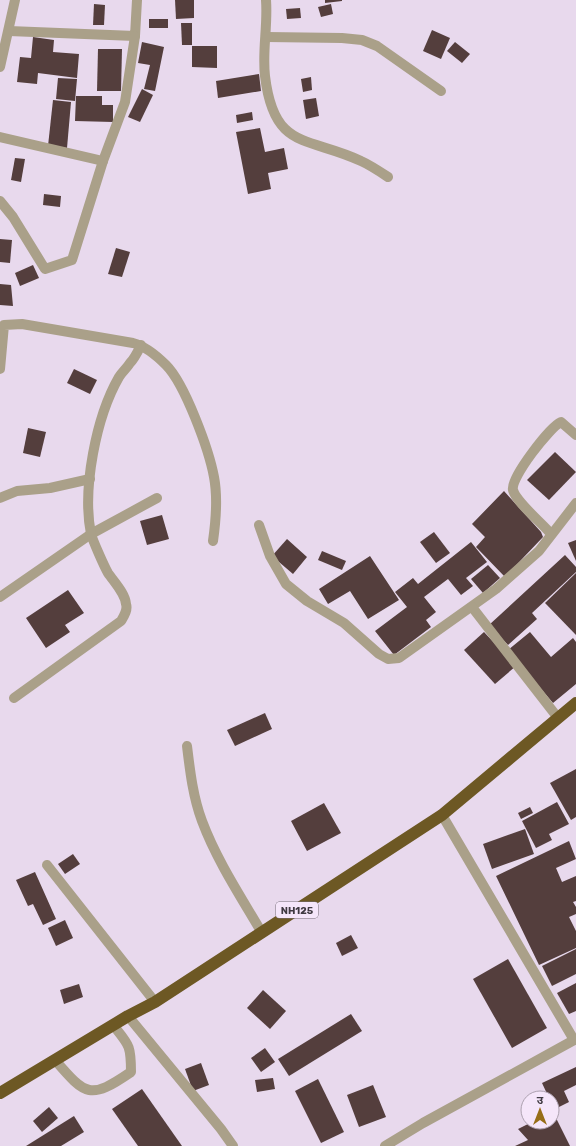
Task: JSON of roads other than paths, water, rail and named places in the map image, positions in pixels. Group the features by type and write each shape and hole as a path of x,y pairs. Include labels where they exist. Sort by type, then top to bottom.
{"highway":[{"name":"NH125","path":"0,1093 128,1016 155,1002 442,815 576,703"}],"street":[{"path":"0,67 15,0"},
{"path":"0,200 13,217 45,269 72,260 103,161 125,102 135,36 137,0"},
{"path":"266,0 267,37 264,62 265,77 272,108 280,124 292,137 362,161 388,177"},
{"path":"9,30 135,36"},
{"path":"267,37 342,38 362,40 377,46 441,91"},
{"path":"0,137 103,161"},
{"path":"0,369 4,325 22,324 74,331 142,345 167,365 185,396 208,452 215,478 217,503 213,541"},
{"path":"14,698 121,621 126,612 124,599 107,570 91,534 89,504 90,479 96,436 104,410 119,376 132,362 142,345"},
{"path":"551,534 516,497 513,489 514,481 531,454 556,424 561,422 576,435"},
{"path":"0,498 17,491 50,488 90,479"},
{"path":"0,597 91,534 157,498"},
{"path":"259,525 270,556 286,584 307,601 344,623 379,654 388,659 404,656 496,589 539,551 576,503"},
{"path":"472,607 558,718"},
{"path":"187,746 192,785 204,827 212,847 262,933"},
{"path":"385,1146 423,1123 575,1039 442,815"},
{"path":"47,865 155,1002"},
{"path":"128,1016 221,1129 232,1146"},
{"path":"55,1060 73,1081 83,1088 95,1092 120,1080 131,1072 131,1056 129,1046 113,1025"}]}
